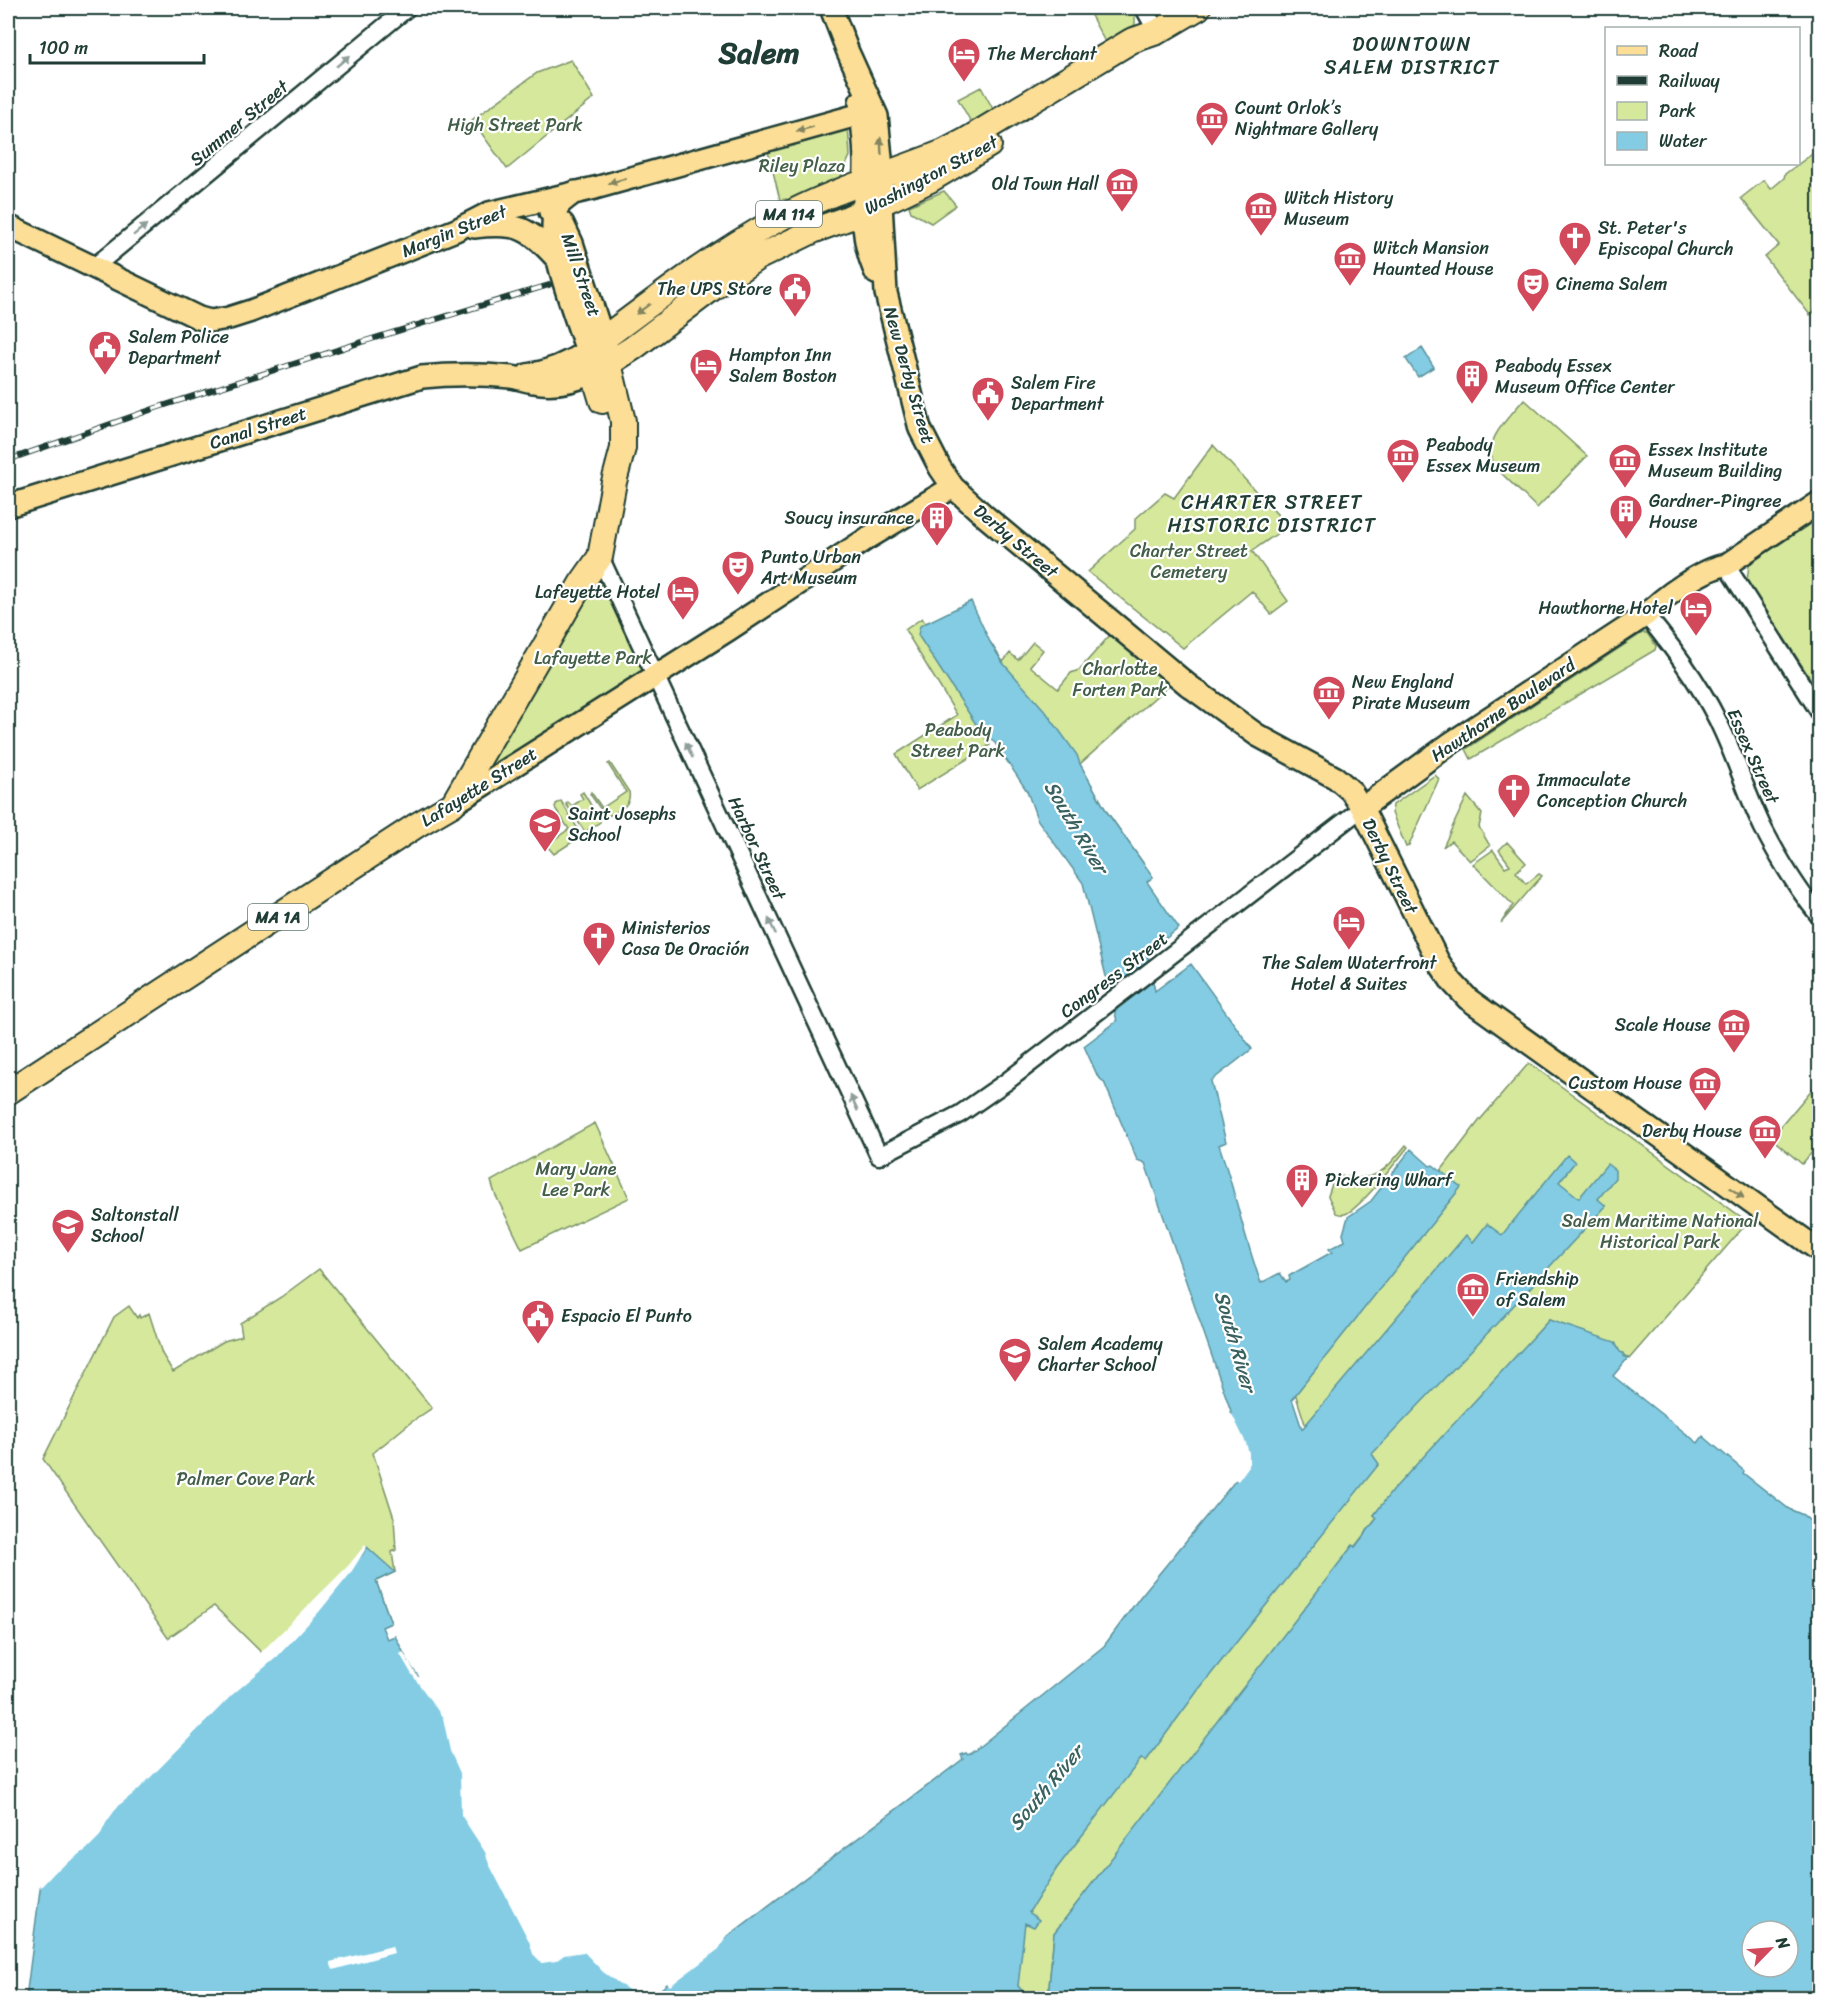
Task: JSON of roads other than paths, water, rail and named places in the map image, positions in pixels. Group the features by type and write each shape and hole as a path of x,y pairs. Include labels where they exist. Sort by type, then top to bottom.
{"highway":[{"name":"Washington Street","path":"598,357 686,277 730,248 807,205 944,152 1131,41 1157,33 1197,8"},
{"name":"Washington Street","path":"598,357 633,348 757,258 930,180 1027,123 1140,52 1157,33"},
{"path":"453,804 581,584 600,557 614,482 609,427 598,357"},
{"name":"Lafayette Street","path":"8,1092 417,825 453,804"}],"main road":[{"path":"831,8 877,116 879,126 872,180"},
{"path":"848,52 860,99 865,161 872,180"},
{"name":"Margin Street","path":"8,226 170,305 210,321 250,311 456,230 489,213 576,192 861,114"},
{"name":"New Derby Street","path":"872,180 872,207 864,229 872,264 886,293 920,429 940,468 953,487"},
{"name":"Mill Street","path":"576,192 562,202 554,213 552,230 558,260 598,357"},
{"name":"Mill Street","path":"530,203 554,213 563,224 572,243 598,357"},
{"name":"Mill Street","path":"456,230 509,225 524,229 537,237 558,260"},
{"name":"Canal Street","path":"8,507 161,460 399,382 445,374 513,377 536,383 560,383 579,379 598,357"},
{"name":"Lafayette Street","path":"453,804 728,630 860,543 953,487"},
{"name":"Derby Street","path":"953,487 1191,687 1257,735 1336,778 1351,791 1362,808 1428,942 1446,973 1460,991 1501,1023 1820,1251"},
{"name":"Hawthorne Boulevard","path":"1362,808 1451,743 1646,615 1662,613 1715,579 1726,565 1820,502"}],"street":[{"name":"Summer Street","path":"94,267 407,8"},
{"path":"1144,8 1157,33"},
{"name":"Harbor Street","path":"600,557 879,1156"},
{"path":"1726,565 1820,713"},
{"name":"Essex Street","path":"1646,615 1683,663 1708,702 1724,733 1763,827 1800,892 1820,917"},
{"name":"Congress Street","path":"879,1156 960,1114 1006,1082 1362,808"}],"water":[{"path":"1422,348 1434,367 1418,377 1406,359"},
{"name":"South River","path":"971,601 990,642 1003,663 1046,712 1077,755 1107,812 1153,877 1147,882 1179,928 1147,953 1155,991 1191,964 1252,1049 1211,1081 1226,1142 1219,1145 1261,1283 1280,1273 1286,1282 1290,1280 1289,1276 1332,1252 1329,1249 1345,1241 1343,1234 1348,1217 1371,1201 1411,1149 1430,1166 1433,1165 1461,1187 1292,1399 1302,1429 1466,1235 1473,1242 1487,1224 1502,1235 1567,1155 1575,1162 1559,1182 1579,1198 1607,1164 1615,1170 1615,1178 1598,1199 1606,1206 1372,1454 1379,1464 1199,1689 1146,1761 1141,1759 1057,1868 1029,1912 1039,1920 1034,1927 1025,1923 1018,1986 1029,1998 650,1998 699,1958 963,1759 961,1755 966,1753 968,1755 975,1750 1104,1646 1140,1597 1240,1475 1245,1461 1231,1419 1232,1414 1145,1163 1137,1160 1104,1082 1098,1077 1084,1046 1117,1021 1083,883 1037,819 1027,791 995,743 981,732 918,635 920,626"},
{"path":"1549,1320 1615,1342 1624,1357 1628,1358 1613,1376 1698,1443 1703,1436 1744,1471 1743,1473 1819,1529 1819,1998 1048,1998 1054,1933 1353,1545 1355,1547 1377,1518 1374,1515 1392,1491"},
{"path":"367,1547 395,1572 376,1581 391,1623 382,1627 387,1639 395,1636 410,1665 445,1713 471,1802 540,1942 547,1946 577,1945 635,1986 647,1998 26,1998 42,1874 85,1838 362,1555"}],"railway":[{"path":"8,460 156,408 549,285"}],"place":[{"name":"The Merchant","path":"964,83"},
{"name":"Count Orlok’s Nightmare Gallery","path":"1212,147"},
{"name":"Old Town Hall","path":"1122,213"},
{"name":"Witch History Museum","path":"1261,237"},
{"name":"St. Peter's Episcopal Church","path":"1575,267"},
{"name":"Witch Mansion Haunted House","path":"1350,287"},
{"name":"Cinema Salem","path":"1533,313"},
{"name":"The UPS Store","path":"795,318"},
{"name":"Salem Police Department","path":"105,376"},
{"name":"Hampton Inn Salem Boston","path":"706,394"},
{"name":"Peabody Essex Museum Office Center","path":"1472,405"},
{"name":"Salem Fire Department","path":"988,422"},
{"name":"Peabody Essex Museum","path":"1403,484"},
{"name":"Essex Institute Museum Building","path":"1625,489"},
{"name":"Gardner-Pingree House","path":"1626,540"},
{"name":"Soucy insurance","path":"937,547"},
{"name":"Punto Urban Art Museum","path":"738,596"},
{"name":"Lafeyette Hotel","path":"683,621"},
{"name":"Hawthorne Hotel","path":"1696,637"},
{"name":"New England Pirate Museum","path":"1329,721"},
{"name":"Immaculate Conception Church","path":"1514,819"},
{"name":"Saint Josephs School","path":"545,853"},
{"name":"The Salem Waterfront Hotel & Suites","path":"1349,951"},
{"name":"Ministerios Casa De Oración","path":"599,967"},
{"name":"Scale House","path":"1734,1054"},
{"name":"Custom House","path":"1705,1112"},
{"name":"Derby House","path":"1765,1160"},
{"name":"Pickering Wharf","path":"1302,1209"},
{"name":"Saltonstall School","path":"68,1254"},
{"name":"Friendship of Salem","path":"1473,1318"},
{"name":"Espacio El Punto","path":"538,1345"},
{"name":"Salem Academy Charter School","path":"1015,1383"}],"district":[{"name":"Salem","path":"759,53"},
{"name":"DOWNTOWN SALEM DISTRICT","path":"1412,56"},
{"name":"CHARTER STREET HISTORIC DISTRICT","path":"1272,514"}],"park label":[{"name":"High Street Park","path":"515,125"},
{"name":"Riley Plaza","path":"802,166"},
{"name":"Charter Street Cemetery","path":"1189,561"},
{"name":"Lafayette Park","path":"593,658"},
{"name":"Charlotte Forten Park","path":"1120,679"},
{"name":"Peabody Street Park","path":"958,740"},
{"name":"Mary Jane Lee Park","path":"576,1179"},
{"name":"Salem Maritime National Historical Park","path":"1660,1231"},
{"name":"Palmer Cove Park","path":"246,1479"}]}
